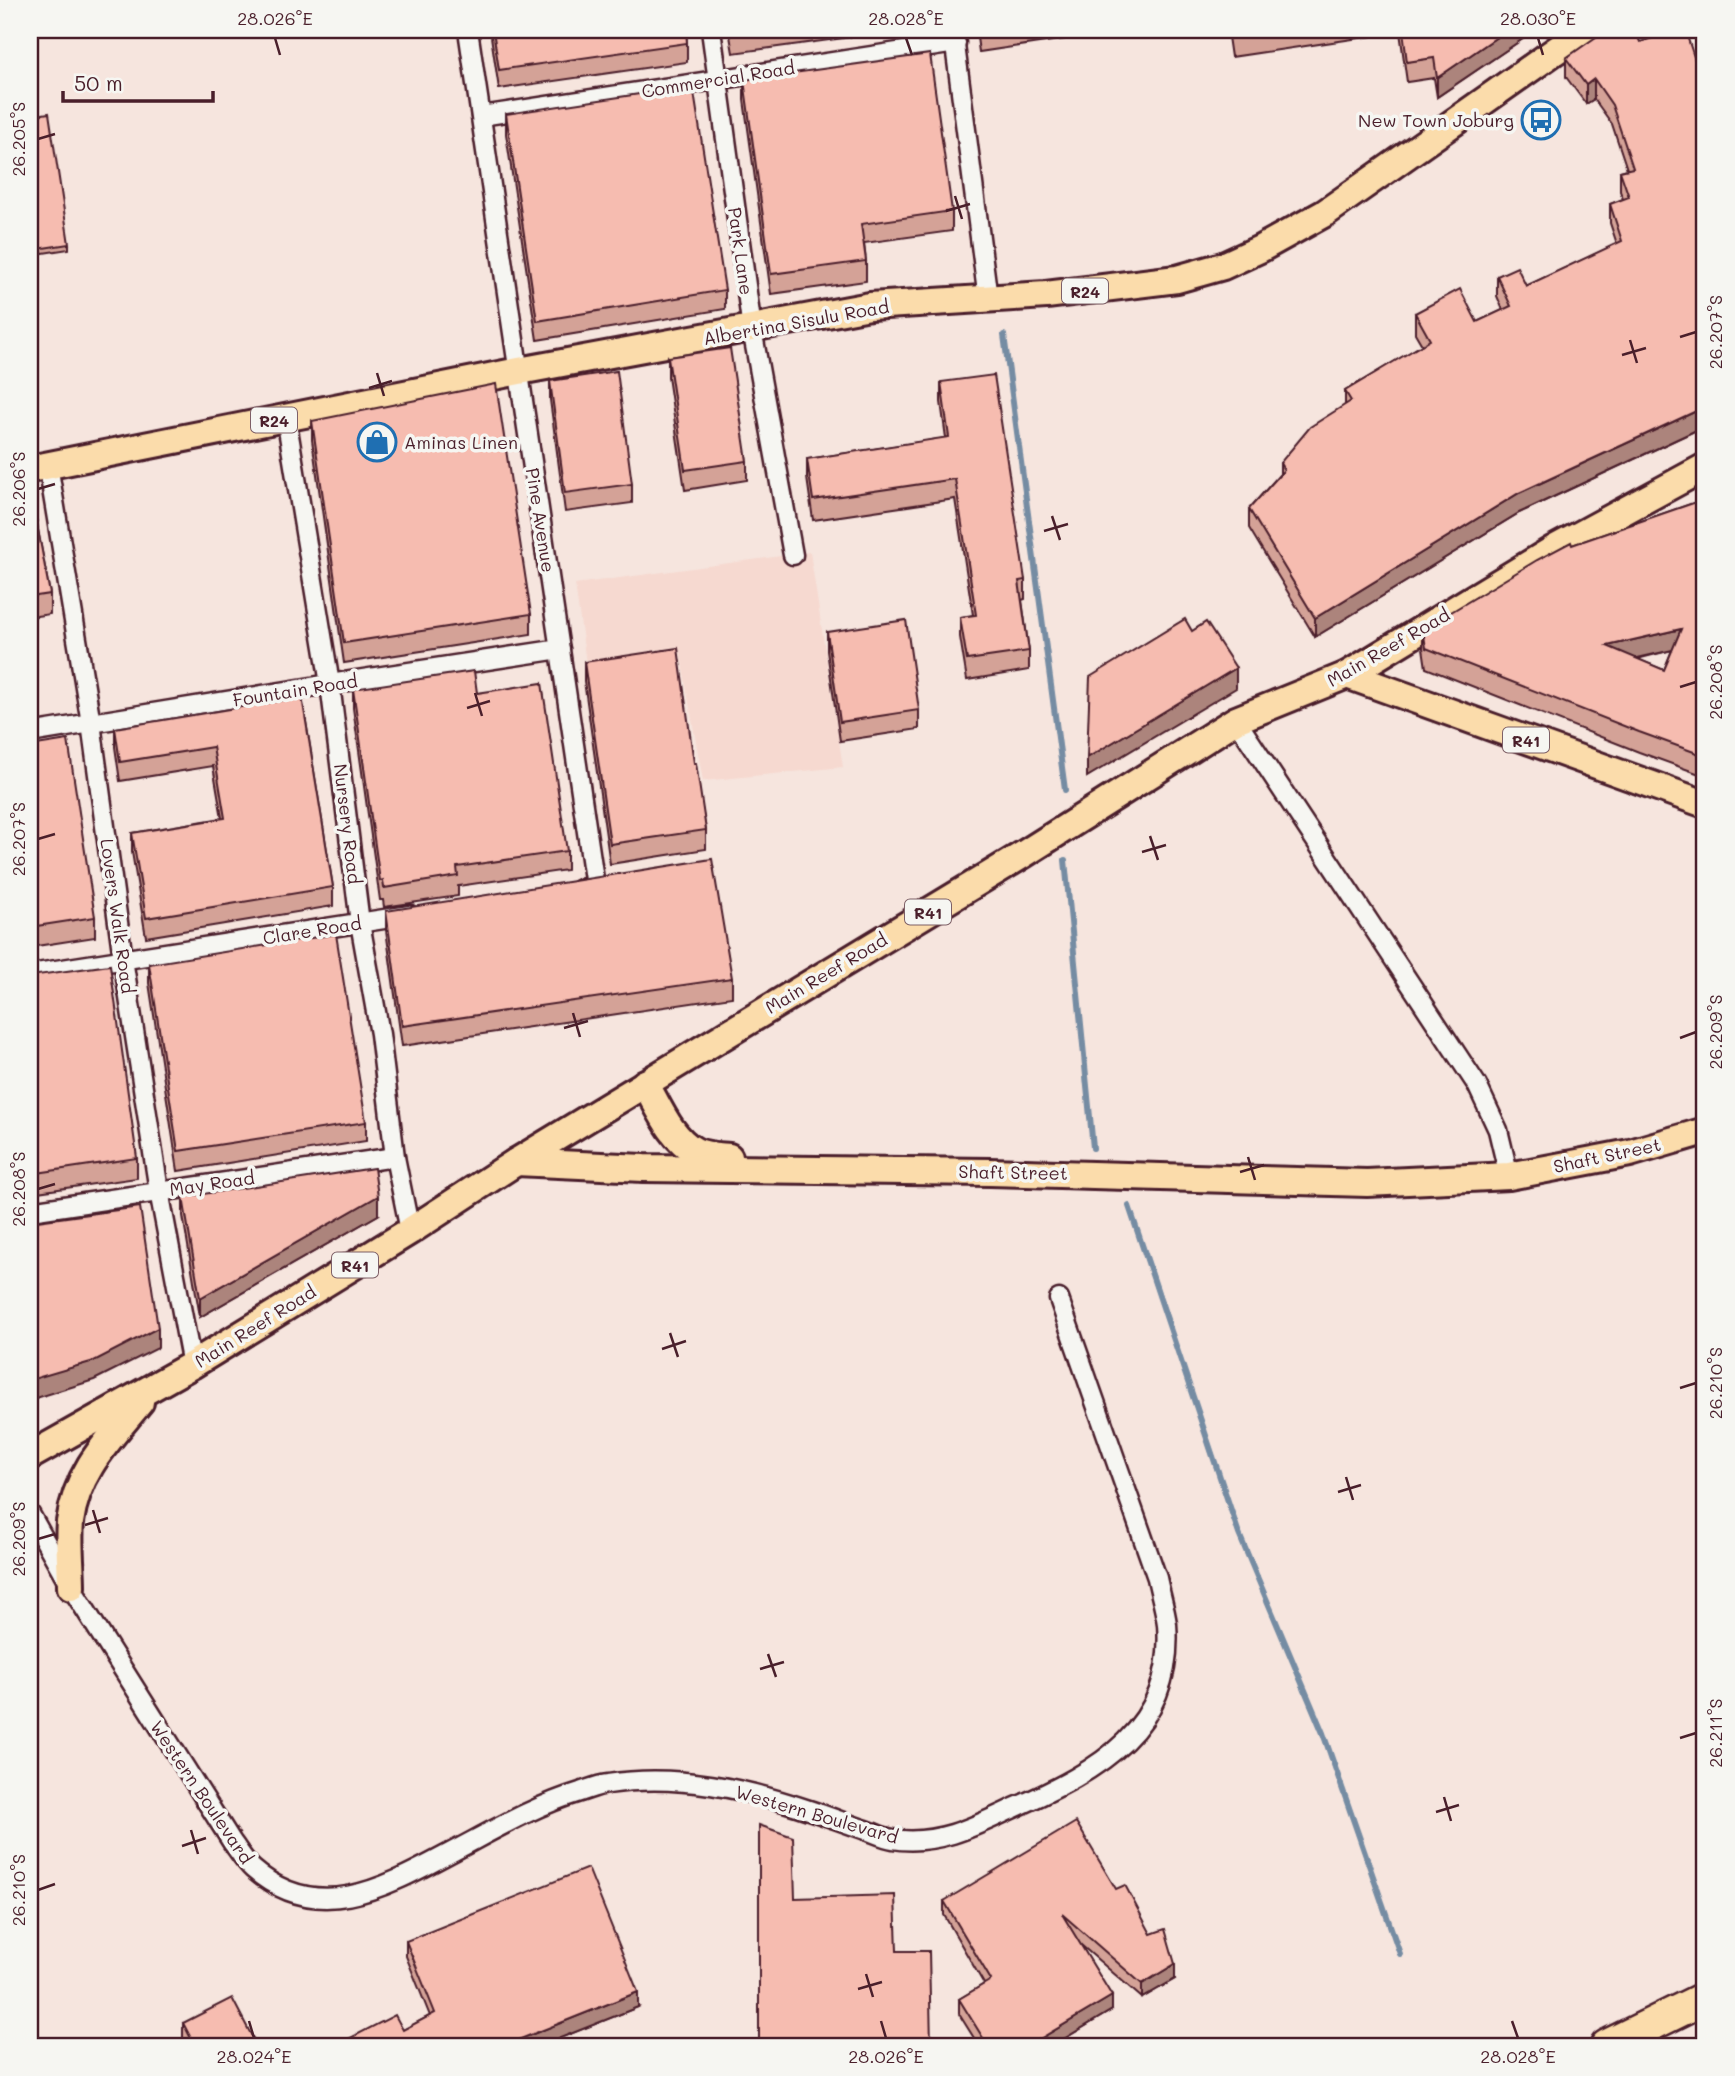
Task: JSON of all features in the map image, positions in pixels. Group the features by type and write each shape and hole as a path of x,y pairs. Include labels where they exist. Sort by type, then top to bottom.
{"highway":[{"path":"1607,2046 1705,1998"},
{"path":"1638,2046 1705,2012"}],"main road":[{"name":"Albertina Sisulu Road","path":"39,467 286,417 870,306 1070,292 1177,279 1223,266 1325,213 1585,30"},
{"name":"Main Reef Road","path":"30,1456 191,1365 410,1231 516,1162 1024,854 1236,720 1347,675 1554,549 1705,467"},
{"name":"R41","path":"1347,675 1705,804"},
{"path":"645,1083 678,1137 695,1151 708,1155 762,1159 792,1169"},
{"name":"Shaft Street","path":"516,1162 644,1168 1080,1174 1367,1183 1509,1176 1630,1153 1705,1131"},
{"path":"71,1587 70,1525 76,1496 103,1444 150,1390"}],"street":[{"name":"Pine Avenue","path":"468,30 595,886 567,891"},
{"name":"Park Lane","path":"710,30 752,329 793,555"},
{"name":"Commercial Road","path":"481,116 954,36"},
{"path":"954,36 988,299"},
{"name":"Nursery Road","path":"286,417 330,684 360,923 380,1034 395,1157 410,1231"},
{"name":"Lovers Walk Road","path":"39,467 91,723 123,959 159,1191 191,1365"},
{"name":"Fountain Road","path":"30,733 561,649"},
{"path":"1236,720 1477,1085 1498,1130 1509,1176"},
{"name":"Clare Road","path":"30,974 429,912"},
{"name":"May Road","path":"30,1211 395,1157"},
{"name":"Western Boulevard","path":"30,1514 71,1587 232,1842 252,1868 280,1887 305,1897 328,1898 360,1894 394,1882 555,1800 606,1784 661,1780 693,1781 785,1802 891,1839 916,1841 939,1838 1024,1804 1084,1773 1122,1746 1141,1725 1164,1676 1167,1621 1157,1578 1059,1298"}],"shaded area":[{"path":"810,552 843,767 703,781 680,652 587,670 575,584"}],"building":[{"path":"493,30 686,30 687,43 499,70"},
{"path":"732,30 759,30 733,33"},
{"path":"1230,30 1283,30 1231,38"},
{"path":"1403,30 1507,30 1437,78 1434,58 1407,62"},
{"path":"1606,30 1635,30 1640,42 1685,30 1705,90 1705,407 1519,493 1315,618 1249,509 1284,470 1280,463 1310,427 1351,401 1345,391 1430,340 1415,313 1460,289 1477,322 1511,306 1497,276 1517,267 1526,286 1622,241 1610,204 1629,197 1620,171 1633,168 1612,105 1594,79 1586,85 1566,58"},
{"path":"930,54 952,211 861,224 866,261 771,274 744,80"},
{"path":"693,86 725,290 537,321 506,114"},
{"path":"49,113 69,244 30,250 30,116"},
{"path":"730,348 747,461 685,470 668,357"},
{"path":"617,371 632,484 565,493 550,381"},
{"path":"994,375 1025,580 1019,581 1029,651 967,660 960,617 976,615 955,479 813,500 807,459 949,437 941,382"},
{"path":"496,384 531,614 344,643 312,421"},
{"path":"30,487 50,594 30,597"},
{"path":"1705,499 1705,756 1426,648 1423,629 1537,560 1571,542 1572,545","holes":["1681,629 1664,670 1607,646"]},
{"path":"1185,619 1192,631 1206,622 1236,668 1087,758 1090,677"},
{"path":"906,620 919,710 840,722 827,632"},
{"path":"678,648 706,830 610,844 584,662"},
{"path":"474,671 477,693 542,683 567,851 457,867 458,876 384,888 383,880 380,881 353,689"},
{"path":"302,697 333,887 146,918 132,833 225,818 213,747 120,762 115,728"},
{"path":"68,740 95,917 30,927 30,746"},
{"path":"712,859 732,978 402,1026 386,911"},
{"path":"336,934 366,1122 178,1151 149,964"},
{"path":"110,965 137,1158 30,1174 30,976"},
{"path":"374,1168 378,1196 200,1298 183,1197"},
{"path":"140,1207 158,1328 94,1361 30,1380 30,1222"},
{"path":"1076,1822 1116,1889 1125,1885 1151,1934 1165,1929 1175,1964 1142,1984 1062,1914 1112,1996 1028,2046 988,2046 959,1999 991,1980 944,1901"},
{"path":"759,1825 793,1837 795,1898 895,1895 897,1951 929,1951 931,2046 759,2046"},
{"path":"588,1868 638,1992 503,2046 335,2046 395,2015 403,2030 435,2013 406,1941"},
{"path":"232,1998 257,2046 195,2046 183,2023"}],"waterway":[{"path":"1004,335 1065,790"},
{"path":"1065,860 1093,1148"},
{"path":"1129,1206 1239,1534 1323,1733 1400,1954"}],"place":[{"name":"New Town Joburg","path":"1541,120"},
{"name":"Aminas Linen","path":"377,442"}]}
